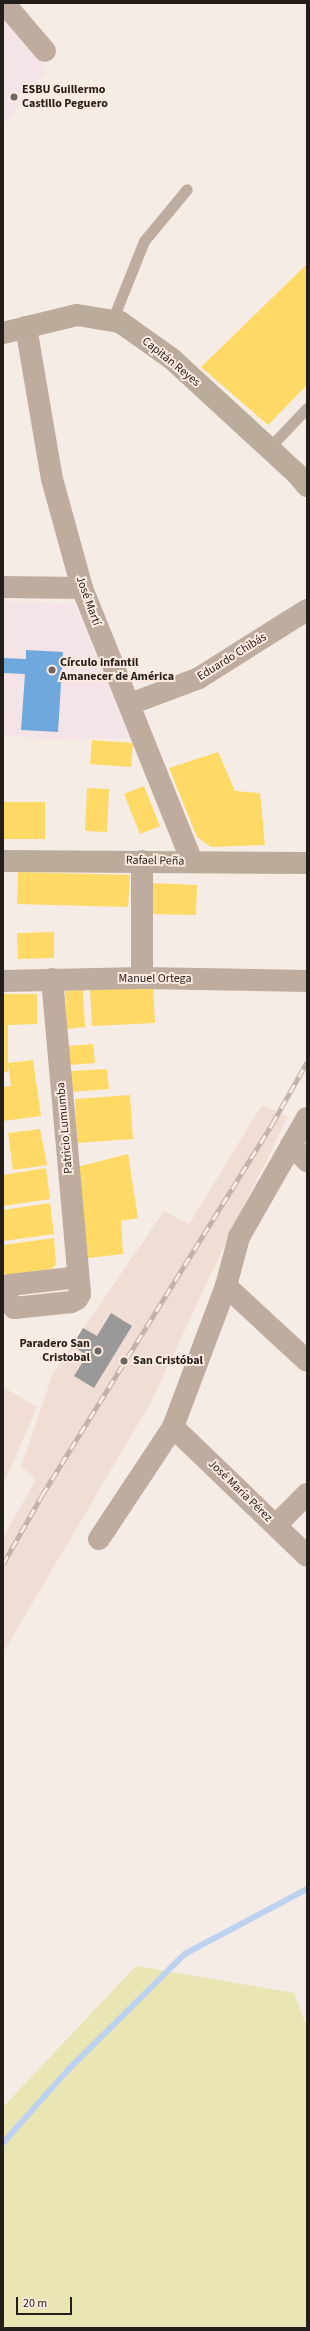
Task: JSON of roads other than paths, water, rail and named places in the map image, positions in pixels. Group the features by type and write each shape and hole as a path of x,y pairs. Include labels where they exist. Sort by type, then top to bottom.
{"street":[{"path":"4,3 45,51"},
{"name":"Capitán Reyes","path":"3,333 77,315 120,322 172,359 269,448 307,486"},
{"name":"José Martí","path":"26,328 52,479 82,588 130,704 192,862"},
{"path":"3,587 82,588"},
{"name":"Eduardo Chibás","path":"130,704 200,678 307,610"},
{"name":"Rafael Peña","path":"3,861 307,863"},
{"path":"142,861 142,978"},
{"name":"Manuel Ortega","path":"3,981 142,978 307,981"},
{"name":"Patricio Lumumba","path":"52,979 78,1277"},
{"path":"99,1540 173,1427 226,1286 238,1237 307,1118"},
{"path":"291,1145 307,1160"},
{"path":"226,1286 307,1361"},
{"name":"José María Pérez","path":"173,1427 307,1556"},
{"path":"276,1525 307,1494"}],"lane":[{"path":"112,321 144,241 186,189"},
{"path":"269,448 307,408"}],"waterway":[{"path":"3,2143 69,2069 185,1954 307,1889"}],"railway":[{"path":"3,1564 42,1495 272,1124 307,1062"}],"place":[{"name":"ESBU Guillermo Castillo Peguero","path":"14,97"},
{"name":"Círculo infantil Amanecer de América","path":"52,670"},
{"name":"Paradero San Cristobal","path":"98,1351"},
{"name":"San Cristóbal","path":"124,1361"}]}
